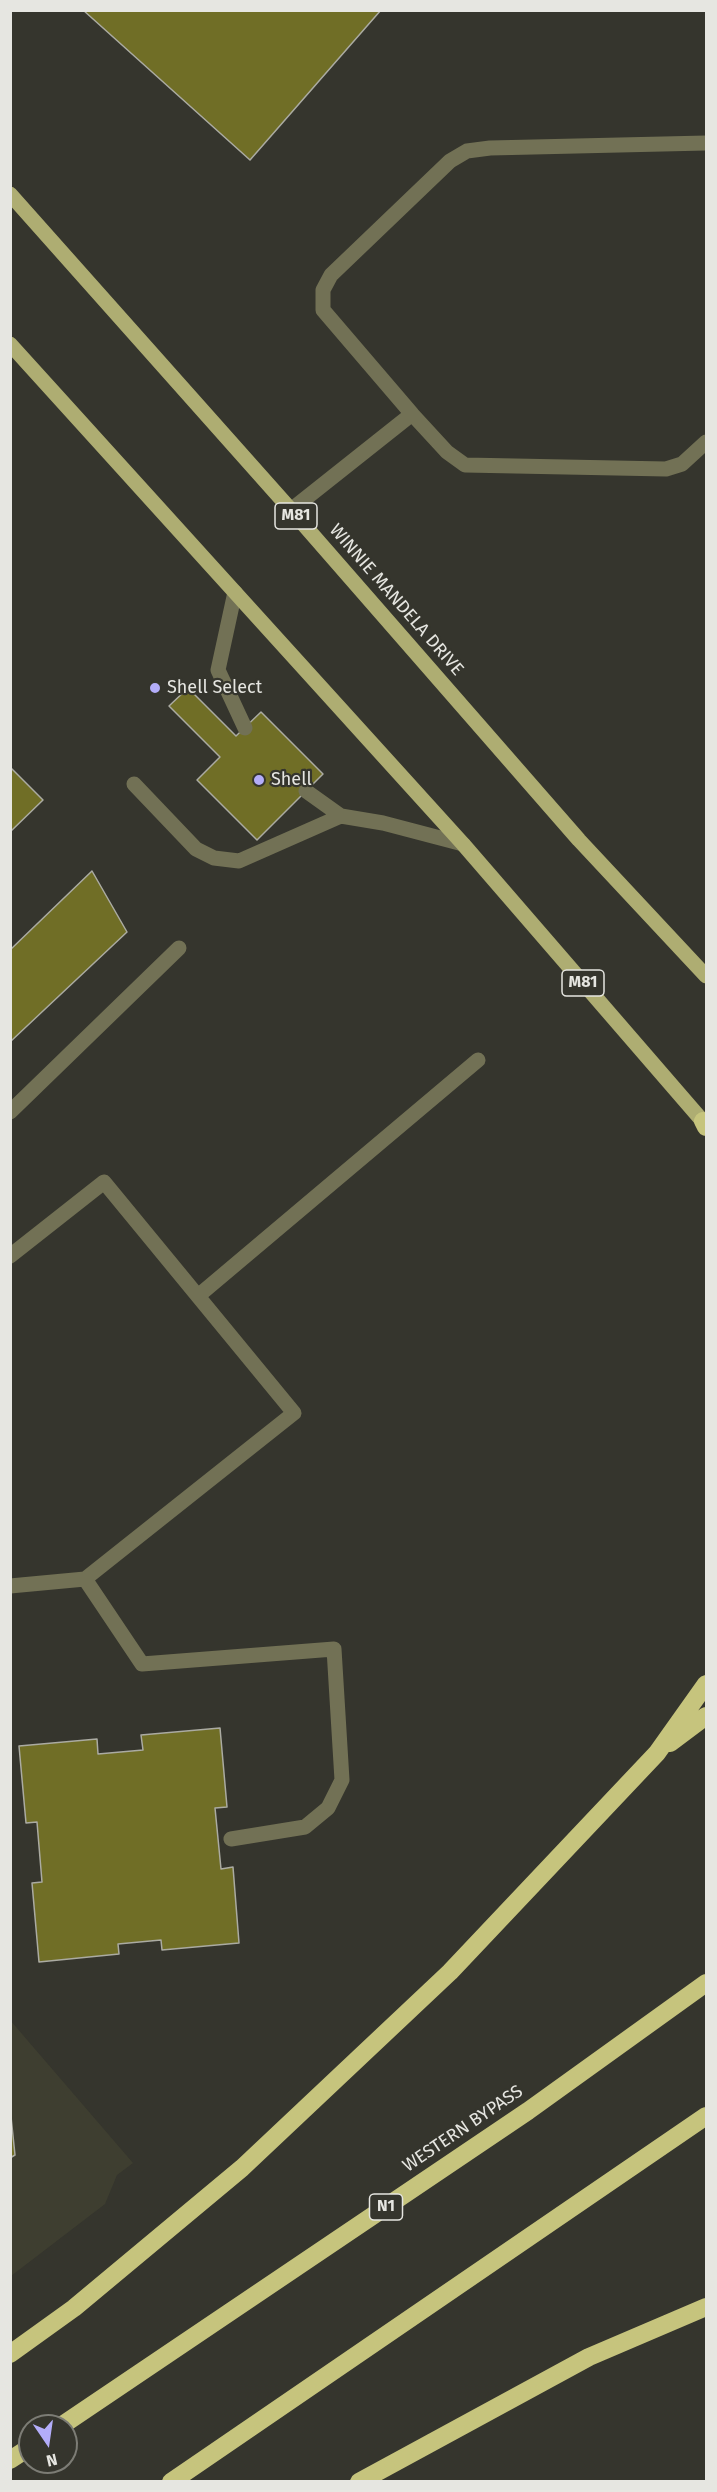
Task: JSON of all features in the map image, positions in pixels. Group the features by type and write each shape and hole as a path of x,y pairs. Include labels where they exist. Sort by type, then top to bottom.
{"highway":[{"path":"10,2354 74,2308 242,2168 450,1972 657,1753 706,1684"},
{"path":"657,1753 706,1716"},
{"name":"WESTERN BYPASS","path":"78,2415 528,2111 706,1983"},
{"path":"171,2481 706,2116"},
{"path":"359,2481 589,2357 706,2307"}],"main road":[{"name":"WINNIE MANDELA DRIVE","path":"10,194 291,510 579,840 706,976"},
{"name":"M81","path":"10,344 464,844 705,1124"}],"lane":[{"path":"706,143 490,148 467,151 450,161 331,275 323,290 323,310 412,414 447,452 465,465 666,469 682,464 706,442"},
{"path":"291,510 412,414"},
{"path":"235,592 218,670 245,728"},
{"path":"134,784 196,849 213,858 239,861 341,816"},
{"path":"306,791 341,816 383,823 464,844"},
{"path":"10,1112 179,948"},
{"path":"198,1296 478,1060"},
{"path":"10,1256 104,1182 294,1413 85,1579 10,1586"},
{"path":"85,1579 142,1664 334,1649 342,1780 328,1808 305,1827 231,1839"}],"shaded area":[{"path":"10,2020 133,2163 117,2175 105,2204 11,2276"}],"building":[{"path":"83,10 381,10 250,160"},
{"path":"188,688 236,736 261,712 323,774 257,840 197,780 220,757 169,706"},
{"path":"10,767 43,800 10,832"},
{"path":"92,871 127,932 10,1042 10,950"},
{"path":"220,1728 227,1807 215,1808 221,1869 233,1867 239,1943 162,1950 161,1940 118,1944 119,1954 39,1962 32,1883 42,1882 37,1822 26,1823 19,1746 97,1739 98,1754 143,1750 141,1735"},
{"path":"10,2107 15,2155 10,2158"}],"place":[{"name":"Shell Select","path":"155,688"},
{"name":"Shell","path":"259,780"}]}
